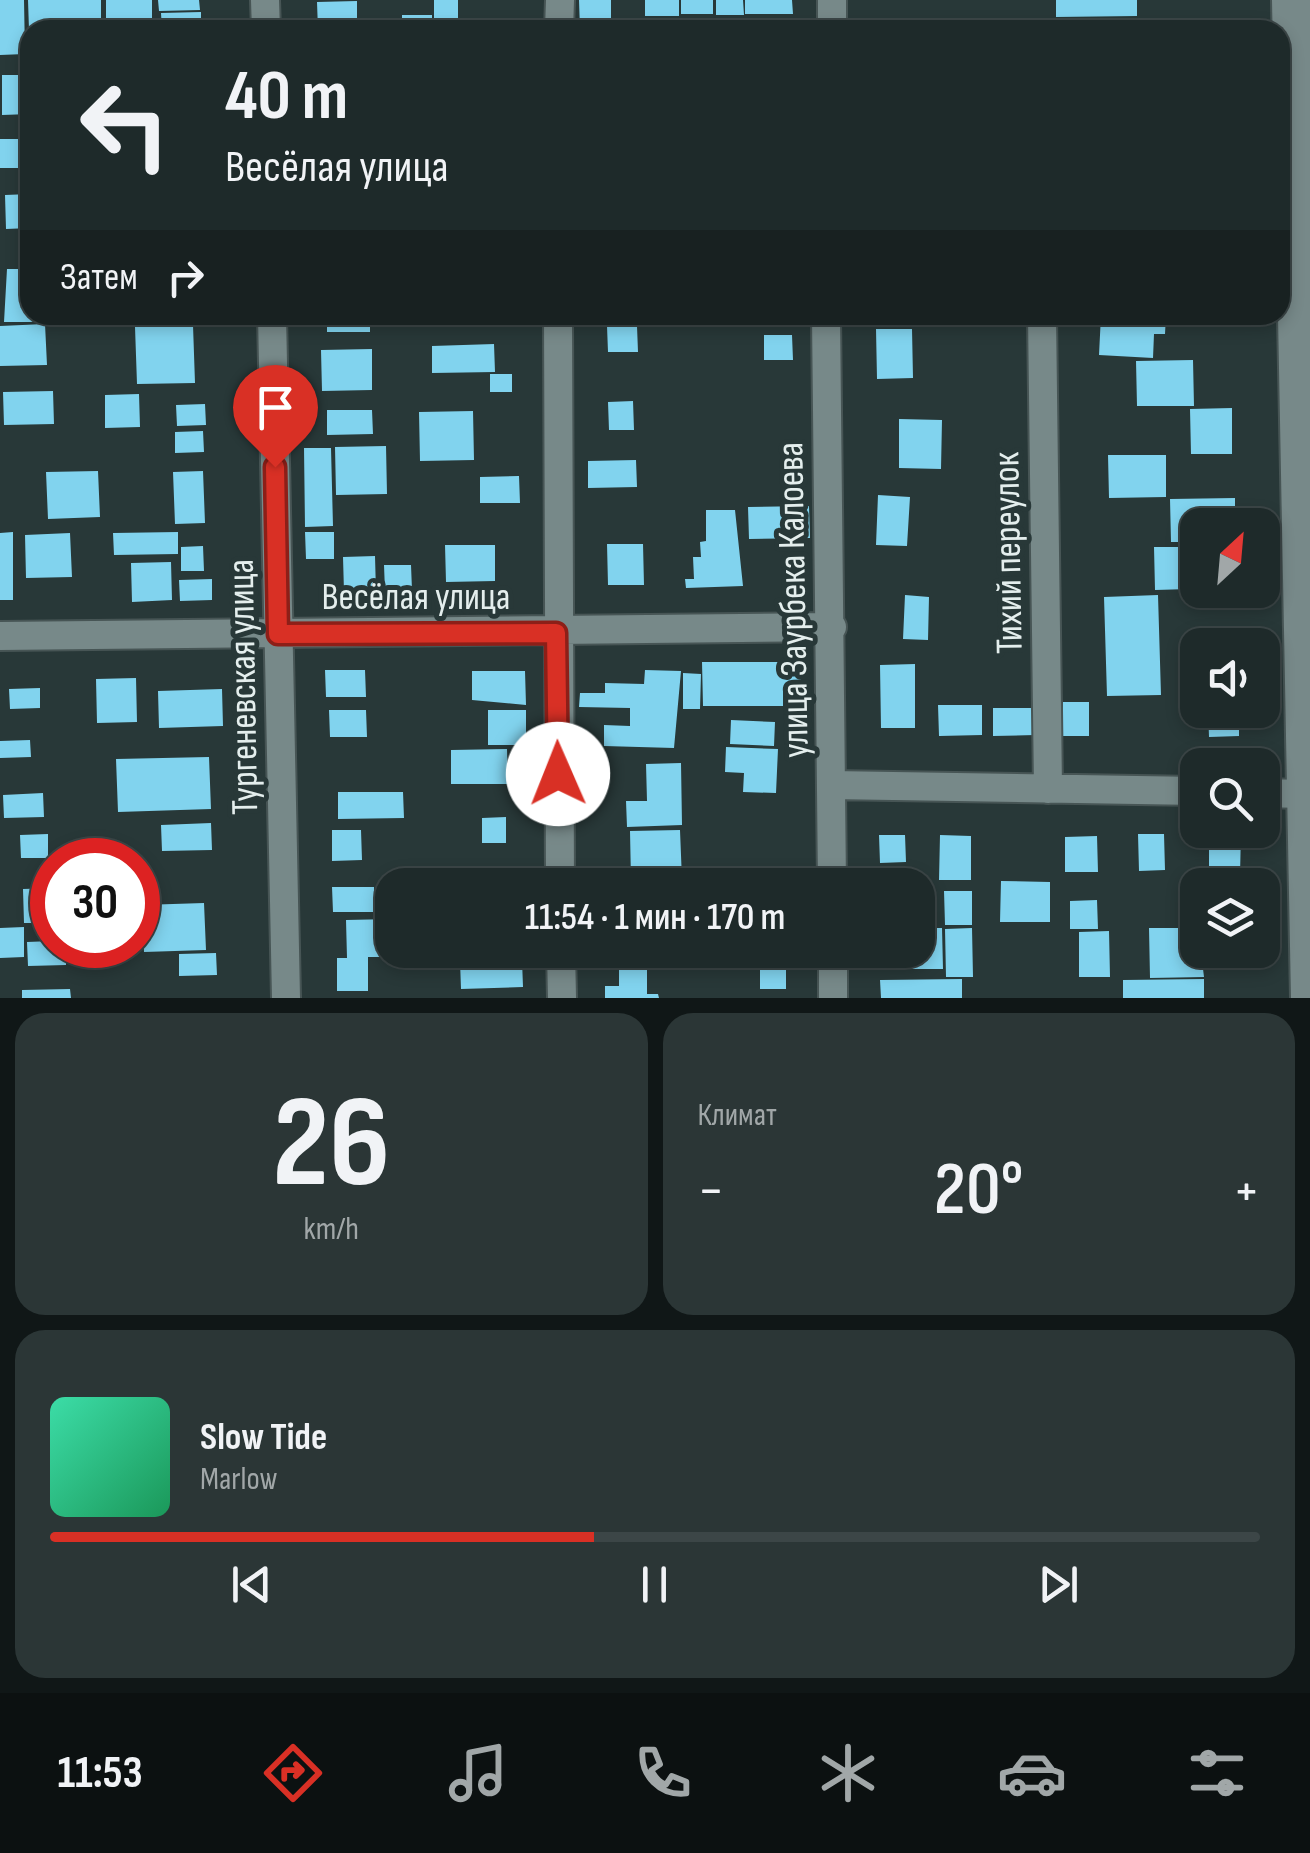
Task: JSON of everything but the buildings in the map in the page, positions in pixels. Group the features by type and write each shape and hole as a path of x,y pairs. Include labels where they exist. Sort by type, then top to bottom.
{"main road":[{"path":"1291,0 1310,998"}],"street":[{"name":"Тургеневская улица","path":"272,325 286,998"},
{"path":"558,325 560,868"},
{"name":"улица Заурбека Калоева","path":"826,325 832,868"},
{"name":"Тихий переулок","path":"1042,325 1048,789"},
{"name":"Весёлая улица","path":"0,636 832,628"},
{"path":"832,785 1180,792"},
{"path":"1280,793 1306,794"},
{"path":"561,968 562,998"},
{"path":"833,968 833,998"}],"route":[{"path":"275,467 278,634 556,633 558,774"}]}
